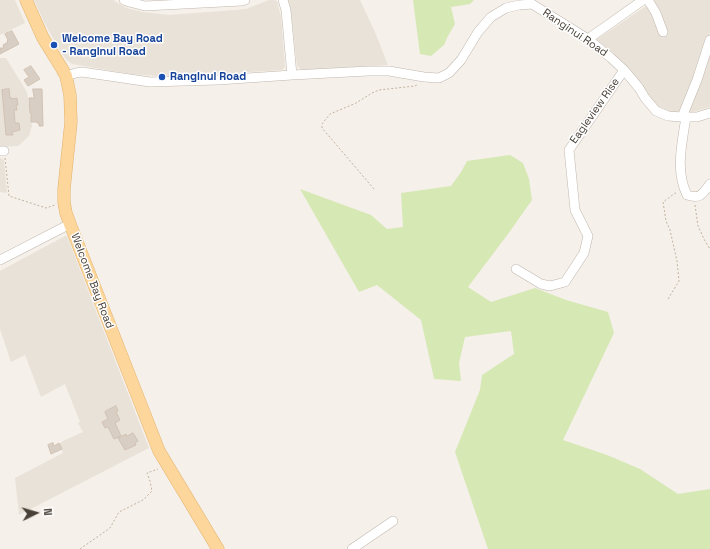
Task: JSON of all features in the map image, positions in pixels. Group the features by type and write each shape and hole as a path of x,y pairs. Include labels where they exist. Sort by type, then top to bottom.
{"main road":[{"name":"Welcome Bay Road","path":"26,0 43,38 66,76 70,95 71,122 64,189 66,213 152,434 168,466 218,549"}],"street":[{"path":"124,0 145,6 245,0"},
{"path":"283,0 286,10 292,75"},
{"path":"588,39 644,0"},
{"path":"648,0 656,13 663,32"},
{"name":"Ranginui Road","path":"66,76 76,72 82,72 150,82 174,82 389,71 440,78 450,73 461,60 478,32 491,17 506,8 532,4 588,39 611,58 624,70 656,111 668,116 684,117 697,117 710,112"},
{"path":"710,40 684,117 681,152 681,178 687,195 694,197 702,194 710,184"},
{"name":"Eagleview Rise","path":"516,269 541,284 550,286 565,282 584,253 588,236 575,210 569,150 624,70"},
{"path":"0,260 70,224"},
{"path":"352,549 393,521"}],"path":[{"path":"374,189 322,128 322,124 330,114 356,103 372,93 379,90 415,86 424,77"},
{"path":"2,151 9,196 46,208 64,202"},
{"path":"668,299 679,281 677,261 670,230 666,221 663,202 674,194 684,190"},
{"path":"694,197 698,226 710,249"},
{"path":"80,549 110,528 119,512 143,500 152,491 147,473 168,466"}],"shaded area":[{"path":"0,0 15,0 25,23 0,35"},
{"path":"34,0 113,0 126,8 143,12 169,15 246,9 269,0 274,0 277,1 281,17 285,67 282,70 168,77 131,74 72,64 60,51"},
{"path":"287,0 360,0 388,65 301,69 297,66 291,12"},
{"path":"655,0 710,0 710,107 690,113 677,114 657,106 622,61 596,40"},
{"path":"0,58 6,58 27,92 32,126 29,136 18,146 0,147"},
{"path":"0,158 4,160 7,193 0,192"},
{"path":"67,236 149,448 19,515 15,478 63,453 59,444 83,432 78,423 80,422 65,384 41,397 25,355 11,362 0,329 0,271"}],"green space":[{"path":"413,0 474,0 470,4 451,7 455,24 444,45 431,56 420,54"},
{"path":"510,155 523,163 529,179 532,200 468,287 491,302 535,288 566,300 608,312 614,333 563,440 607,455 640,469 678,494 710,489 710,549 488,549 455,452 480,390 482,375 514,354 511,331 465,337 459,363 461,381 434,379 421,320 377,285 359,292 300,189 371,215 387,229 403,227 401,193 451,186 467,161"}],"building":[{"path":"12,31 19,44 0,54 0,48 4,48 3,45 8,42 5,34"},
{"path":"31,66 40,79 28,86 24,80 29,77 24,70"},
{"path":"9,89 10,98 17,98 18,105 16,105 17,110 14,110 15,123 19,123 20,130 12,132 13,135 6,135 2,90"},
{"path":"33,89 42,89 43,126 39,126 39,123 37,122 31,122 29,98 34,98"},
{"path":"116,406 118,411 116,412 120,420 115,423 121,436 114,439 108,427 105,428 102,422 108,419 105,412"},
{"path":"133,433 138,441 135,443 136,445 125,450 118,438 126,434 127,436"},
{"path":"53,443 54,446 59,443 62,449 51,454 48,445"}],"place":[{"name":"Welcome Bay Road - Ranginui Road","path":"54,45"},
{"name":"Ranginui Road","path":"162,77"}]}
